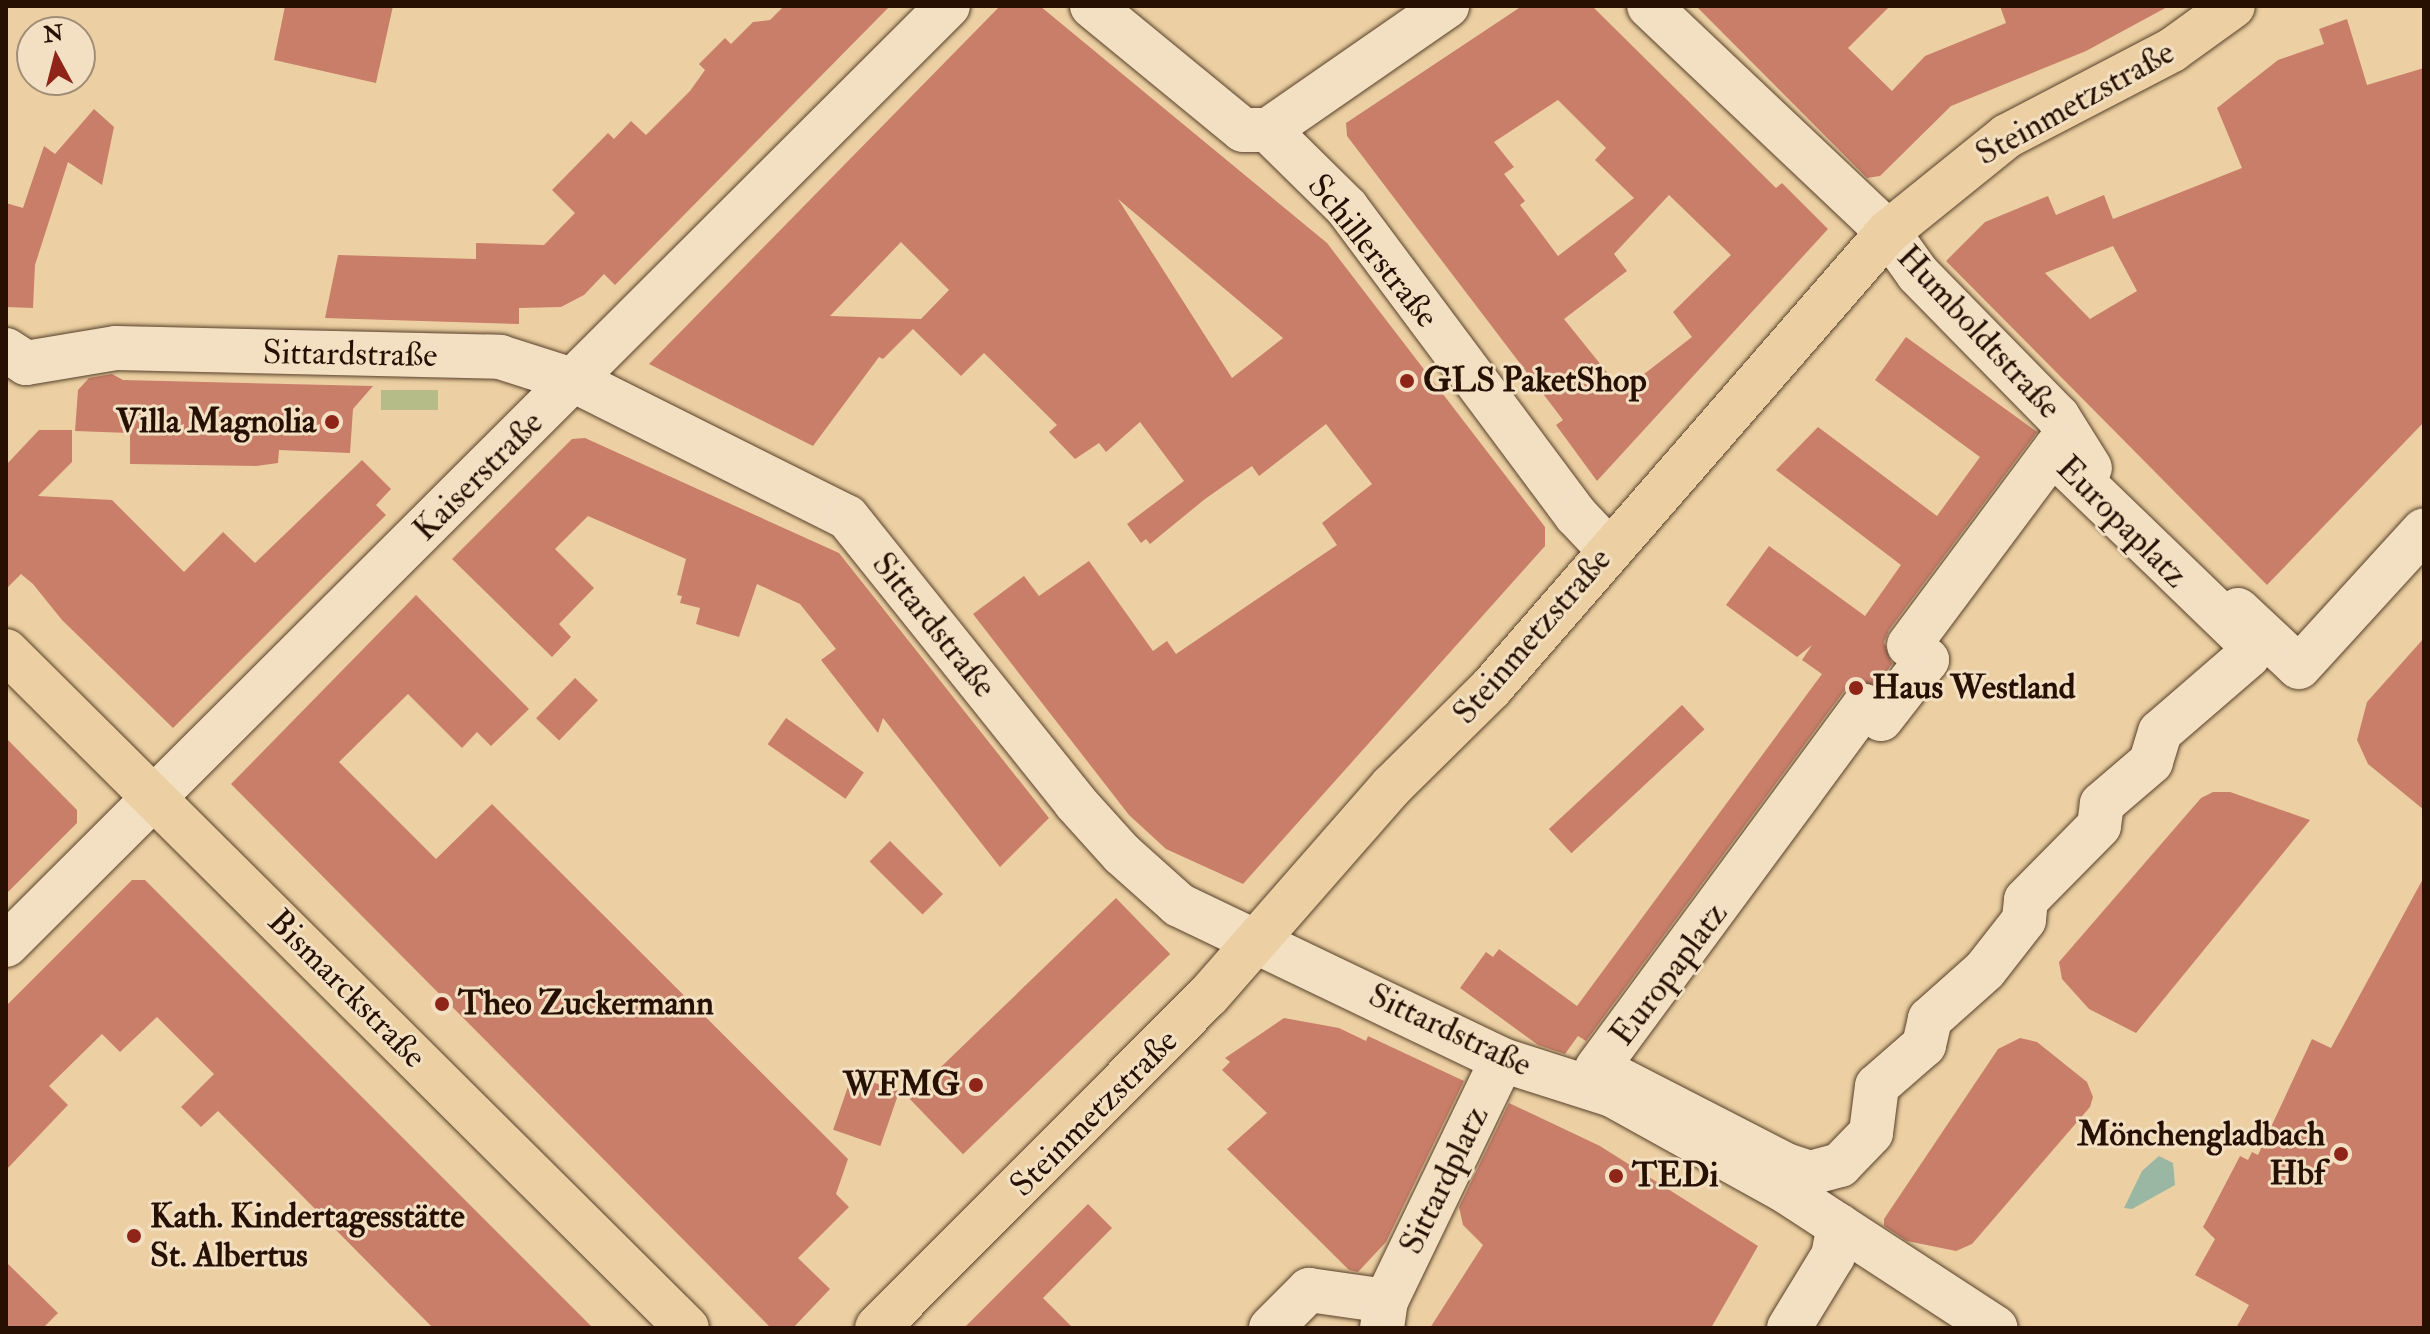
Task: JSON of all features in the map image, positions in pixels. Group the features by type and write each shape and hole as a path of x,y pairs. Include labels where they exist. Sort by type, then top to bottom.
{"main road":[{"name":"Steinmetzstraße","path":"877,1328 1108,1102 1258,941 1392,786 1491,688 1608,549 1888,232 2007,136 2172,50 2233,6"},
{"name":"Bismarckstraße","path":"6,651 687,1328"}],"street":[{"name":"Kaiserstraße","path":"6,945 948,6"},
{"path":"1092,6 1243,130 1268,130 1447,6"},
{"name":"Humboldtstraße","path":"1649,6 1888,232 1918,274 2058,417 2092,473 2299,667 2424,530"},
{"name":"Schillerstraße","path":"1268,130 1347,208 1576,515 1608,549"},
{"name":"Sittardstraße","path":"6,350 26,363 116,348 500,357 575,381 847,517 1122,854 1179,905 1502,1060 1612,1095 1776,1172"},
{"name":"Europaplatz","path":"2056,448 2069,469 2237,630 2250,652 2160,732 2154,757 2102,804 2099,826 2026,900 2024,920 1985,970 1930,1019 1924,1045 1877,1086 1871,1133 1858,1151 1825,1171 1776,1172 1597,1068 1864,706 1881,719 1927,660 1909,645 2056,448"},
{"name":"Sittardplatz","path":"1271,1328 1309,1290 1384,1314 1502,1060"},
{"path":"1776,1172 1839,1226 1996,1328"},
{"path":"1789,1328 1833,1256 1839,1226"}],"green space":[{"path":"381,390 438,390 438,410 381,410"}],"shaded area":[{"path":"2159,1156 2173,1163 2175,1185 2132,1209 2124,1208 2142,1171"}],"building":[{"path":"285,6 393,6 376,83 274,60"},
{"path":"784,6 890,6 615,285 604,274 584,295 561,307 519,308 519,324 325,318 338,255 476,259 476,243 544,245 575,213 552,190 608,133 614,139 631,121 646,135 690,91 705,70 699,64 725,38 731,44 753,22 770,20"},
{"path":"1000,6 1040,6 1327,243 1545,527 1545,546 1243,884 1166,849 1129,815 973,614 1024,576 1039,596 1089,561 1153,651 1167,641 1176,654 1337,545 1322,523 1372,484 1326,424 1259,476 1252,466 1150,544 1146,539 1141,543 1127,524 1184,481 1140,422 1106,452 1099,443 1075,459 1049,432 1057,425 984,353 961,376 913,329 883,359 879,357 813,446 649,364","holes":["1118,199 1283,338 1232,378","901,242 949,290 921,319 830,316"]},
{"path":"1522,6 1592,6 1776,188 1782,183 1828,229 1597,481 1556,425 1563,420 1347,136 1346,123","holes":["1558,100 1606,148 1595,160 1634,198 1558,256 1520,205 1525,201 1504,174 1514,167 1494,142","1669,195 1731,255 1673,312 1692,337 1622,391 1564,319 1627,271 1614,254"]},
{"path":"1696,6 1890,6 1848,48 1892,91 1925,56 2006,23 2000,6 2169,6 2086,51 1951,106 1880,176 1867,178"},
{"path":"2347,19 2367,85 2424,68 2424,422 2267,585 1946,261 1985,222 2048,196 2056,215 2104,195 2113,219 2242,168 2217,108 2278,60 2324,44 2319,29","holes":["2113,246 2137,291 2090,319 2045,273"]},
{"path":"94,109 114,127 102,185 68,162 35,265 33,308 6,307 6,203 23,208 44,146 55,154"},
{"name":"Haus Westland","path":"1906,337 2037,432 1889,630 1884,642 1892,664 1876,685 1855,683 1844,691 1586,1041 1578,1036 1565,1054 1538,1045 1460,988 1486,952 1493,957 1499,949 1577,1006 1822,674 1802,660 1812,645 1797,657 1726,605 1769,546 1865,616 1901,565 1776,470 1818,427 1937,516 1980,457 1875,380"},
{"path":"112,374 123,380 373,386 353,409 350,453 279,450 278,463 256,466 130,464 130,433 75,431 78,390 89,378"},
{"path":"39,430 72,430 72,462 38,496 112,500 184,572 223,532 255,563 362,460 391,489 376,505 386,515 173,728 62,620 21,574 6,589 6,465"},
{"path":"585,438 839,553 1049,818 1000,867 883,718 878,733 821,660 836,649 800,604 757,584 739,637 696,624 700,608 680,603 682,596 677,595 686,559 588,516 555,549 594,588 559,624 571,637 552,657 452,559 572,439"},
{"path":"416,595 529,709 491,746 477,732 462,748 408,694 339,762 436,859 492,804 848,1159 836,1194 849,1207 798,1258 830,1289 793,1328 771,1328 231,784"},
{"path":"2424,638 2424,810 2368,764 2357,740 2367,702"},
{"path":"575,678 598,700 559,741 536,718"},
{"path":"1682,705 1705,729 1571,853 1549,829"},
{"path":"786,718 864,772 845,799 768,744"},
{"path":"6,738 77,810 77,823 6,894"},
{"path":"2213,792 2230,792 2310,820 2136,1033 2089,1009 2062,979 2059,962 2201,798"},
{"path":"890,841 943,894 923,915 869,862"},
{"name":"Mönchengladbach Hbf","path":"2424,877 2424,1328 2236,1328 2249,1305 2195,1275 2215,1239 2203,1227 2240,1156 2248,1160 2252,1152 2258,1155 2312,1039 2331,1048"},
{"path":"132,880 145,880 593,1328 433,1328 218,1111 201,1127 181,1107 214,1074 157,1017 120,1052 102,1034 49,1086 68,1105 6,1170 6,1006"},
{"path":"1116,898 1170,954 963,1154 909,1098"},
{"path":"1284,1018 1339,1028 1366,1041 1368,1036 1464,1081 1386,1242 1358,1272 1349,1270 1227,1149 1267,1113 1222,1070 1230,1062 1225,1058"},
{"path":"2020,1038 2037,1042 2087,1082 2093,1097 2090,1107 1972,1244 1956,1251 1907,1241 1884,1226 1884,1219 1998,1049"},
{"path":"852,1075 899,1091 880,1146 833,1130"},
{"path":"1509,1103 1600,1146 1758,1246 1711,1328 1430,1328 1483,1245 1463,1225 1459,1207"},
{"path":"1088,1204 1112,1228 1043,1298 1073,1328 964,1328"},
{"path":"6,1262 58,1313 43,1328 6,1328"}],"place":[{"name":"GLS PaketShop","path":"1407,381"},
{"name":"Villa Magnolia","path":"332,422"},
{"name":"Haus Westland","path":"1856,688"},
{"name":"Theo Zuckermann","path":"442,1004"},
{"name":"WFMG","path":"976,1085"},
{"name":"Mönchengladbach Hbf","path":"2341,1154"},
{"name":"TEDi","path":"1616,1176"},
{"name":"Kath. Kindertagesstätte St. Albertus","path":"134,1236"}]}
